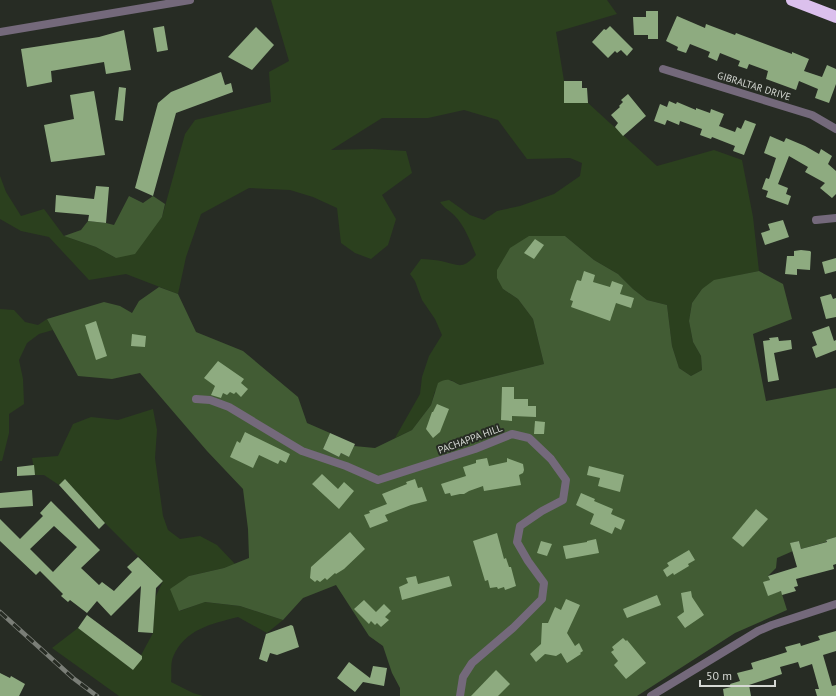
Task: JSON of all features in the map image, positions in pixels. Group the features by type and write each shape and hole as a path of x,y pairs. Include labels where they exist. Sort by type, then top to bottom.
{"highway":[{"path":"792,0 836,17"}],"street":[{"path":"0,32 190,0"},
{"name":"GIBRALTAR DRIVE","path":"663,69 812,115 836,129"},
{"path":"816,220 836,218"},
{"name":"PACHAPPA HILL","path":"196,399 210,400 229,407 302,451 346,466 378,480 475,449 512,434 529,438 551,459 566,480 562,500 520,526 517,542 528,561 544,583 542,598 513,628 472,663 464,677 460,696"},
{"path":"651,696 772,624 836,604"}],"green space":[{"path":"271,0 607,0 617,14 556,32 564,81 564,103 588,103 657,166 714,150 742,160 753,217 759,271 740,275 702,289 692,303 689,321 693,342 701,356 702,370 691,376 679,368 672,346 667,305 647,300 618,274 594,260 565,236 503,289 518,299 533,319 544,364 460,385 451,380 435,391 431,405 412,430 395,438 420,394 422,377 429,356 442,335 435,319 422,300 415,281 410,274 421,259 464,265 476,255 461,224 440,202 449,200 470,215 484,220 497,211 520,206 554,194 580,176 582,163 570,158 527,159 498,120 464,110 428,118 382,118 331,150 372,149 406,151 412,173 382,195 396,219 388,245 371,259 355,253 341,243 337,208 313,197 290,190 249,188 201,214 186,257 178,294 126,274 89,280 49,237 21,231 0,219 0,176 6,192 21,216 44,209 64,236 96,247 116,258 162,217 185,134 195,120 271,102 269,72 289,61"},
{"path":"129,196 143,203 153,196 165,204 162,217 135,254 116,258 96,247 64,236 81,230 88,221 114,225"},
{"path":"529,236 565,236 594,260 618,274 647,300 667,305 672,346 679,368 691,376 702,370 701,356 693,342 689,321 692,303 702,289 714,280 759,271 783,284 792,319 753,334 766,401 836,388 836,537 826,540 826,542 801,549 799,541 791,543 793,551 777,558 776,568 768,576 770,580 764,583 768,595 781,591 787,610 735,633 637,696 400,696 400,688 392,673 383,646 369,636 336,585 303,598 283,620 240,606 205,602 179,611 170,589 189,576 224,568 249,558 248,529 243,489 207,451 140,373 112,379 78,376 47,319 104,302 120,306 132,313 139,301 159,287 178,294 196,332 243,351 298,397 307,423 330,433 323,449 339,457 341,453 349,457 354,446 375,448 412,430 431,405 438,383 441,381 449,380 460,385 544,364 533,319 518,299 503,289 497,278 497,270 510,248"},
{"path":"0,309 14,310 25,322 38,325 47,319 53,330 39,334 27,343 19,360 23,379 24,404 9,414 9,433 2,461 0,461"},
{"path":"153,409 157,430 155,458 163,516 168,530 180,539 200,536 217,545 235,564 189,576 180,611 204,602 240,606 283,620 267,633 238,617 209,625 200,629 184,640 172,660 171,682 193,693 203,696 119,696 52,648 78,628 133,670 153,633 155,598 163,581 105,523 65,479 59,485 44,475 35,475 32,458 58,456 73,424 91,417 118,420"}],"building":[{"path":"646,11 658,11 658,39 648,39 648,35 634,35 633,17 646,17"},
{"path":"677,16 705,28 706,24 809,59 804,71 822,77 827,65 836,69 836,84 829,103 815,98 818,89 799,81 796,90 766,79 768,71 749,64 747,69 738,66 740,61 720,53 717,61 708,57 710,52 690,44 686,53 677,50 678,47 666,41"},
{"path":"164,26 168,50 157,52 153,28"},
{"path":"610,26 633,49 627,56 621,50 617,53 615,51 608,58 592,42 604,29 606,30"},
{"path":"256,27 274,45 252,70 228,57"},
{"path":"124,30 131,70 106,74 104,62 51,71 52,82 27,87 21,49 99,37"},
{"path":"221,72 225,85 231,83 233,92 176,113 153,196 135,188 158,103 171,92"},
{"path":"564,81 582,81 582,88 587,88 588,103 564,103"},
{"path":"119,87 126,88 123,121 115,120"},
{"path":"94,91 105,155 51,162 44,125 74,119 70,95"},
{"path":"628,94 646,116 623,136 615,127 618,123 611,115 620,107 619,106 623,102 621,100"},
{"path":"669,101 676,104 677,102 696,110 696,108 710,113 711,109 724,114 719,126 735,132 737,127 741,129 745,120 756,124 744,155 733,151 735,146 712,137 711,139 700,135 702,129 680,121 679,125 667,120 665,125 654,121 660,104 667,107"},
{"path":"770,136 784,142 786,138 819,154 821,149 832,156 828,164 836,171 836,194 832,198 820,188 825,183 805,172 808,167 789,156 778,184 788,188 786,194 791,196 788,205 766,197 768,191 762,189 766,178 769,179 776,158 764,153"},
{"path":"96,186 109,187 106,223 88,221 89,215 55,212 56,195 94,199"},
{"path":"783,220 789,237 765,245 761,233 770,230 768,224"},
{"path":"535,239 544,245 534,259 524,253"},
{"path":"801,250 811,252 810,270 797,269 797,275 785,274 787,256 794,256 794,251"},
{"path":"836,258 836,271 825,274 822,262"},
{"path":"584,271 595,275 593,282 610,287 612,281 623,285 620,294 634,298 631,308 616,303 610,321 571,307 573,301 570,300 575,285 577,280 581,281"},
{"path":"831,294 833,299 836,298 836,317 826,319 820,297"},
{"path":"96,321 107,356 96,360 85,325"},
{"path":"829,326 834,341 836,340 836,350 816,358 812,347 817,345 812,332"},
{"path":"132,334 146,336 145,347 131,346"},
{"path":"778,337 779,341 791,340 792,349 774,353 779,380 768,382 763,341 770,340 769,338"},
{"path":"218,361 244,379 241,383 248,389 241,397 236,392 234,394 230,392 227,395 223,393 221,398 211,395 215,386 204,378"},
{"path":"502,387 514,387 514,399 528,399 528,406 536,406 536,417 512,416 512,421 501,420"},
{"path":"437,404 449,409 440,432 433,438 426,429 432,412"},
{"path":"535,421 545,422 544,434 534,434"},
{"path":"245,432 290,454 286,463 280,460 278,464 259,455 253,468 230,457 237,441 240,443"},
{"path":"330,433 355,444 349,457 341,453 339,457 323,449"},
{"path":"487,458 489,466 507,462 507,458 523,464 523,473 519,475 521,485 484,491 483,486 464,494 451,496 450,493 445,494 441,484 466,476 463,467 476,463 476,460"},
{"path":"34,465 35,475 17,476 17,467"},
{"path":"589,466 624,475 620,492 598,486 600,478 587,475"},
{"path":"322,474 338,489 344,482 354,491 339,509 312,484"},
{"path":"65,479 105,523 99,529 59,485"},
{"path":"415,479 418,488 422,487 427,501 411,505 385,515 388,521 370,528 364,515 370,513 369,511 387,504 382,494 407,484 406,482"},
{"path":"32,490 33,506 0,508 0,493"},
{"path":"581,493 595,499 594,501 613,509 611,514 625,520 621,530 615,527 612,534 590,524 594,514 576,505"},
{"path":"51,501 100,550 81,568 99,585 102,582 114,591 132,572 127,567 138,557 163,581 156,588 153,633 138,632 141,586 111,616 97,601 87,613 70,600 68,602 61,596 63,594 40,571 36,575 0,541 0,519 20,539 43,516 40,513","holes":["54,526 77,547 53,572 30,549"]},
{"path":"756,509 768,519 743,547 732,538"},
{"path":"350,532 365,549 344,569 336,574 335,573 327,580 325,578 320,582 317,580 315,582 310,578 311,567"},
{"path":"497,533 504,559 506,558 509,567 511,567 516,586 505,590 504,587 498,589 497,587 490,588 488,580 485,581 473,541"},
{"path":"836,537 836,564 833,565 834,569 796,579 798,586 794,587 796,591 782,595 781,591 768,596 763,582 770,580 768,576 797,567 790,543 799,541 801,549 827,542 826,540"},
{"path":"596,539 599,553 566,559 563,546"},
{"path":"541,541 552,544 547,556 537,553"},
{"path":"689,550 695,560 688,564 689,566 674,575 673,573 667,577 663,570 669,566 667,563"},
{"path":"416,576 418,584 449,576 452,586 402,600 399,587 408,583 406,578"},
{"path":"691,591 692,597 704,615 685,628 677,617 684,612 681,593"},
{"path":"657,595 661,605 627,618 623,609"},
{"path":"566,599 580,605 567,633 575,646 579,643 583,651 567,663 561,653 556,656 545,654 536,662 530,654 541,644 542,623 548,623 555,607 561,610"},
{"path":"364,600 376,612 384,604 391,611 385,617 389,620 381,627 377,623 375,625 371,621 369,624 354,609"},
{"path":"87,615 142,656 142,659 133,670 78,628"},
{"path":"291,625 293,626 299,647 277,655 270,653 267,662 259,659 266,634"},
{"path":"836,631 836,651 823,655 832,686 836,685 836,696 817,696 815,689 819,689 812,664 800,668 798,662 780,667 782,674 749,685 751,696 724,696 723,689 731,687 730,684 740,681 737,673 753,669 751,663 787,652 785,647 800,643 801,646 820,640 818,636"},
{"path":"623,638 626,641 627,640 646,663 626,679 614,665 618,661 611,652 614,650 612,647"},
{"path":"349,662 370,678 373,666 387,668 384,686 363,682 355,692 337,678"},
{"path":"496,670 510,684 498,696 471,696"},
{"path":"0,673 10,678 11,676 25,684 19,696 0,696"}],"railway":[{"path":"0,612 73,678 97,696"}]}
